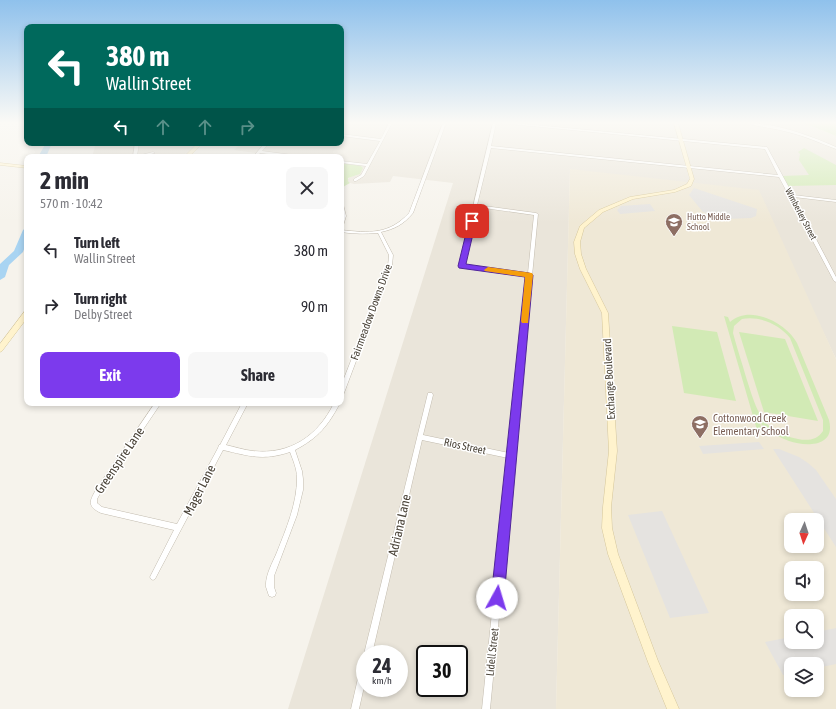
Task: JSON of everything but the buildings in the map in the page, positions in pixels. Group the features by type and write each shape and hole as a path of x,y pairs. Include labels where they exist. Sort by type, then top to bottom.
{"street":[{"path":"355,180 362,176 373,156"},
{"path":"344,231 366,234 379,232 391,229 403,222 411,213 433,156"},
{"path":"488,156 462,266 529,275"},
{"path":"580,156 780,176"},
{"name":"Exchange Boulevard","path":"673,709 653,662 613,554 607,528 607,506 613,451 605,313 583,269 578,254 577,242 582,227 601,211 632,198 675,192 689,185 692,179 686,156"},
{"name":"Wimberley Street","path":"770,156 836,280"},
{"path":"344,162 368,165"},
{"path":"0,164 24,167"},
{"path":"791,196 836,201"},
{"name":"Lidell Street","path":"476,206 536,214 486,709"},
{"name":"Fairmeadow Downs Drive","path":"344,384 390,266 391,255 379,232"},
{"path":"0,349 24,317"},
{"name":"Adriana Lane","path":"370,645 430,395"},
{"name":"Greenspire Lane","path":"156,406 99,490 94,499 94,505 101,510 179,528"},
{"name":"Mager Lane","path":"153,577 243,406"},
{"path":"221,447 255,454 268,454 292,449 307,441 319,431 333,413 336,406"},
{"name":"Rios Street","path":"420,437 511,456"},
{"path":"272,593 270,587 271,576 295,511 299,494 300,478 298,464 292,449"},
{"path":"355,709 358,697"}],"shaded area":[{"path":"344,156 836,156 836,359 817,319 570,169 556,709 288,709 453,183 393,176 390,182 354,184 347,180 350,177 357,175 361,166 344,163"},
{"name":"Cottonwood Creek Elementary School","path":"570,169 759,190 836,359 836,709 556,709"},
{"path":"694,188 757,209 756,216 751,218 725,219 703,212 689,195"},
{"path":"650,204 655,211 620,214 617,210 621,206"},
{"path":"759,442 764,449 703,454 699,446"},
{"path":"773,449 779,449 799,457 808,463 816,470 836,499 836,547 824,528 824,513 814,513"},
{"path":"662,511 709,613 670,618 628,515"},
{"path":"836,628 836,664 824,667 824,657 784,657 783,675 765,642 784,638 784,649 824,649 824,631"}],"green space":[{"path":"800,156 819,156 836,165 836,185 788,186 782,176 809,175 799,160"},
{"path":"344,163 361,166 363,168 360,174 348,178 350,183 344,186"},
{"path":"757,315 776,323 792,336 797,343 829,420 830,429 828,436 824,440 811,444 796,443 785,439 774,434 760,423 762,431 757,430 724,316 728,317 730,322 738,317","holes":["749,318 769,322 786,333 790,338 823,420 823,431 815,438 805,440 786,436 768,425 757,409 733,333 734,326 742,319"]},
{"path":"672,326 717,332 736,401 684,393"},
{"path":"739,332 785,339 818,421 764,412"}],"waterway":[{"path":"0,277 5,264 18,252 24,237"}],"slow traffic":[{"path":"488,270 529,275 525,321"}],"place":[{"name":"Hutto Middle School","path":"674,237"},
{"name":"Cottonwood Creek Elementary School","path":"700,439"}],"route":[{"path":"472,221 462,266 529,275 497,598"}]}
